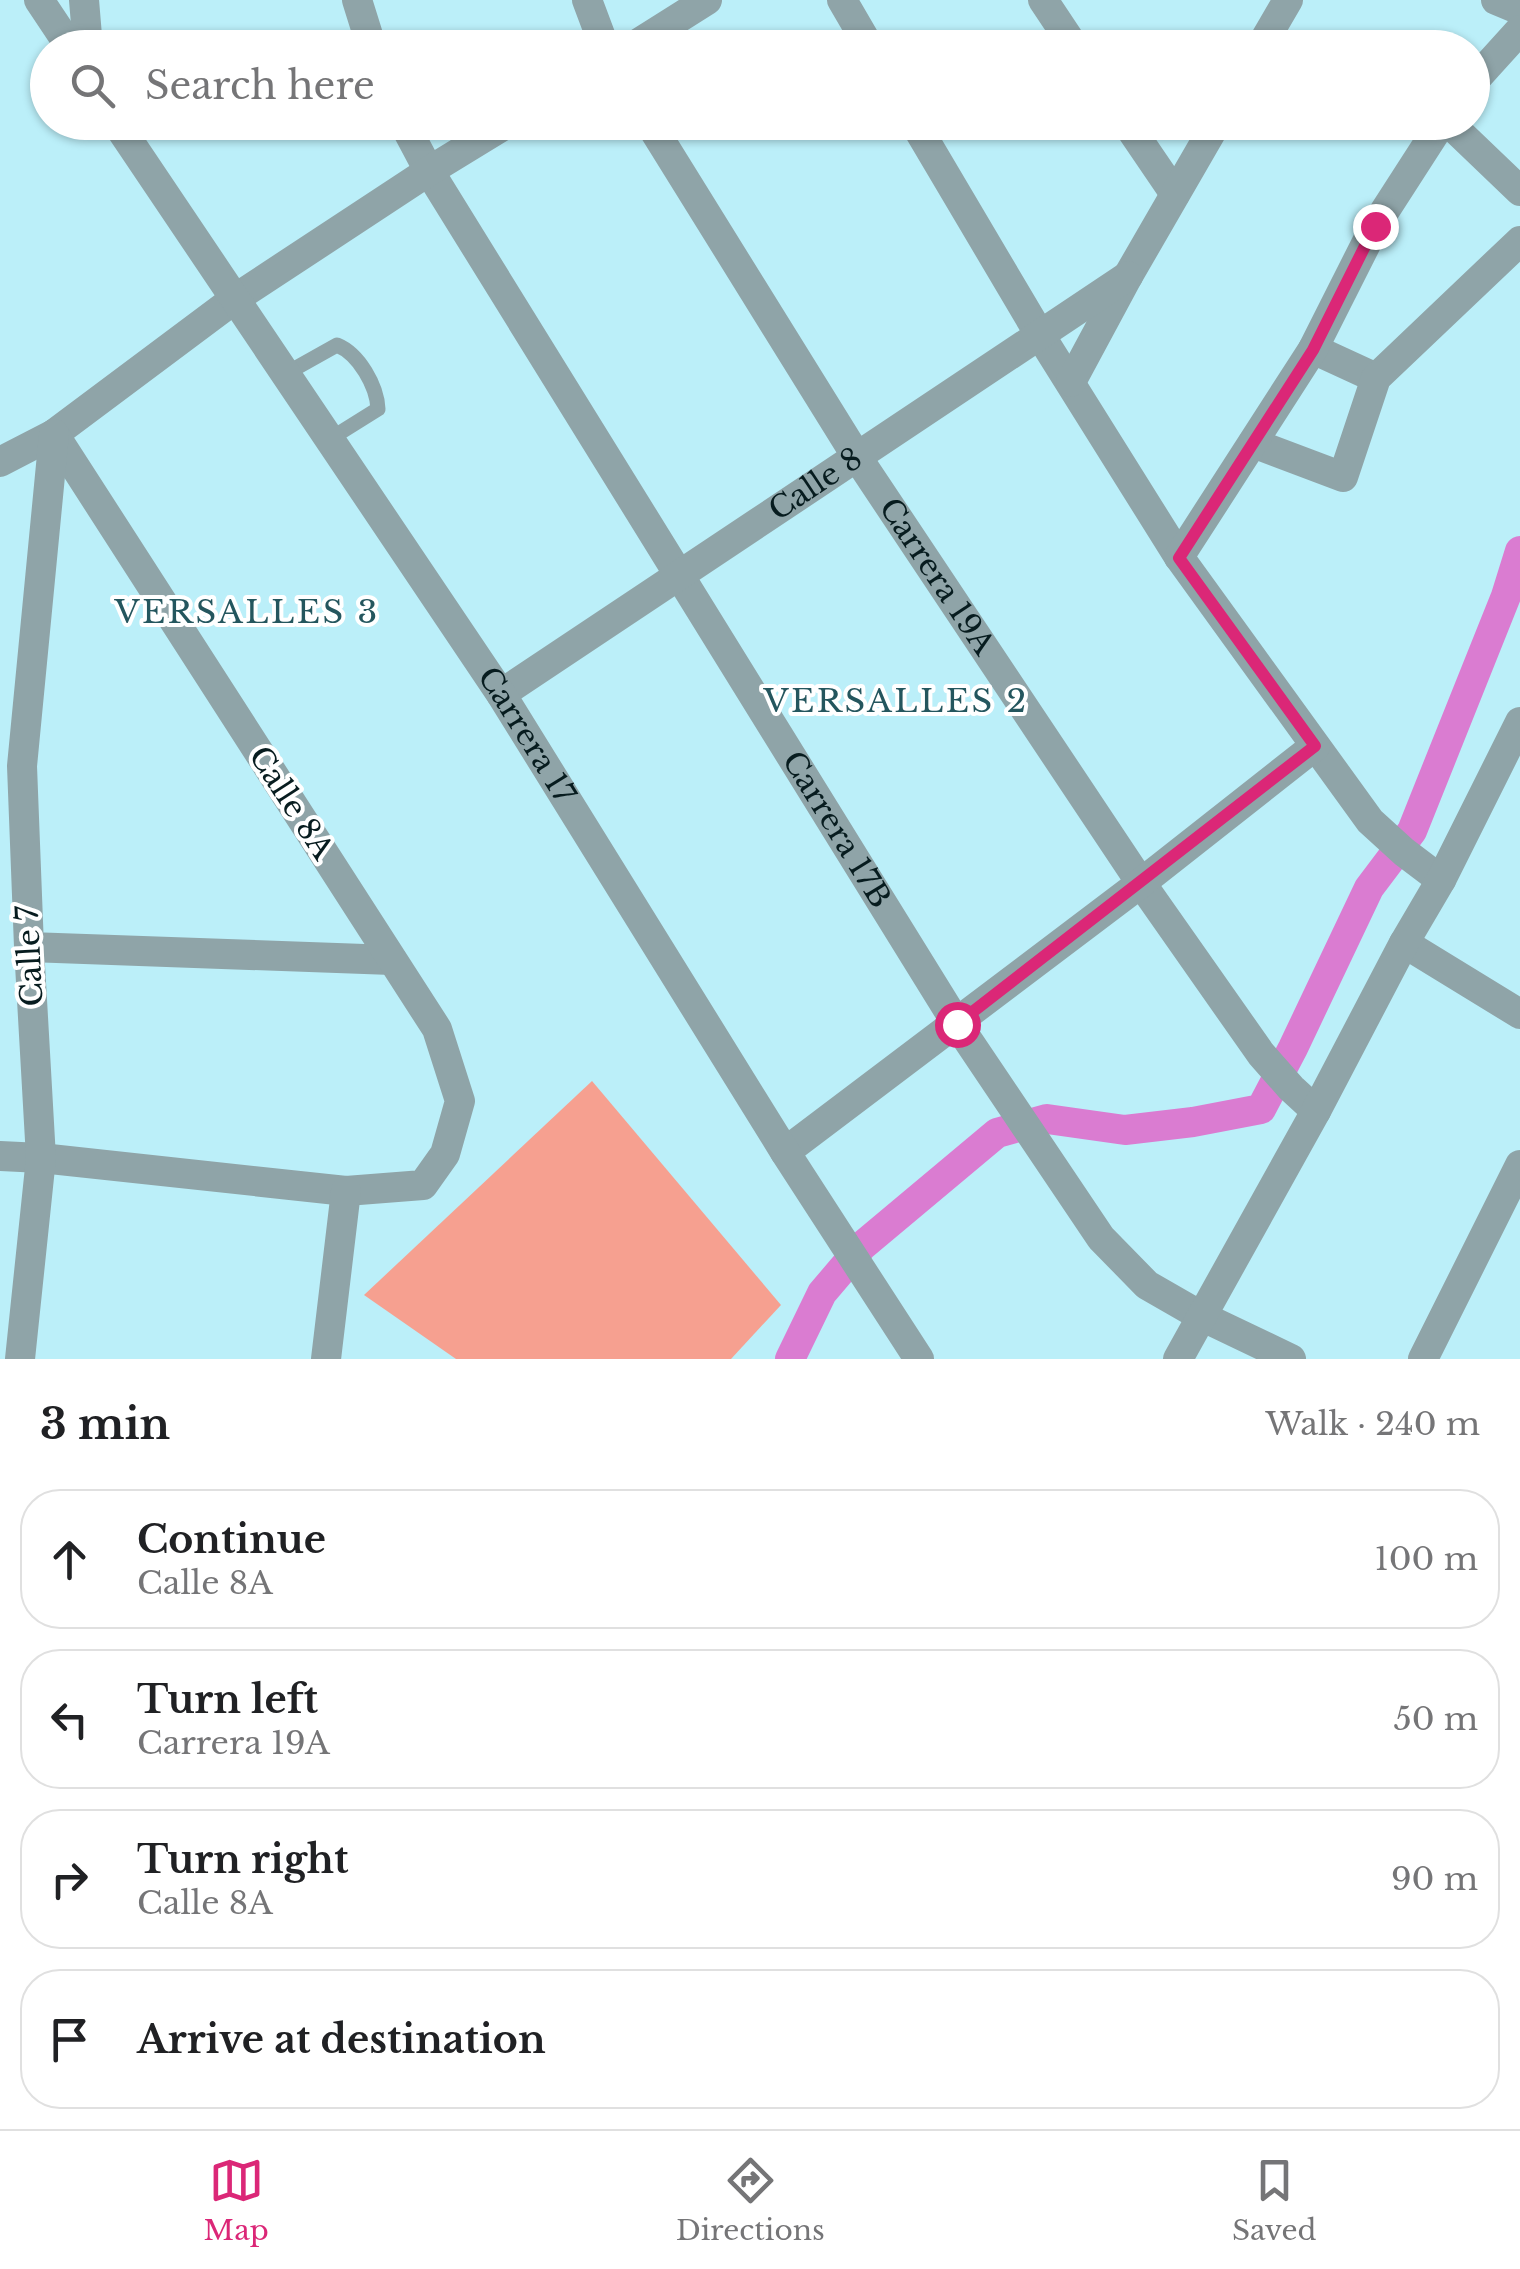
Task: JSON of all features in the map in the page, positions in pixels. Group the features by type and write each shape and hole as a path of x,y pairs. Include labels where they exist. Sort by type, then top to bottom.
{"street":[{"path":"39,0 59,30"},
{"path":"84,0 86,30"},
{"path":"357,0 366,30"},
{"path":"587,0 599,30"},
{"path":"660,30 708,0"},
{"path":"842,0 860,30"},
{"path":"1043,0 1064,30"},
{"path":"1270,30 1288,0"},
{"path":"1496,0 1520,10"},
{"path":"1490,63 1520,30"},
{"name":"Carrera 17","path":"128,140 501,694 919,1359"},
{"name":"Carrera 17B","path":"412,140 678,577 957,1024 1101,1238 1147,1285 1292,1359"},
{"path":"0,462 54,434 236,298 480,140"},
{"name":"Carrera 19A","path":"660,140 857,457 1141,883 1261,1054 1316,1111"},
{"path":"925,140 1179,558 1370,821 1441,880"},
{"path":"1138,140 1175,194"},
{"name":"Calle 8","path":"1071,382 1206,140"},
{"path":"1179,558 1313,350 1375,226 1433,140"},
{"path":"1465,140 1520,191"},
{"path":"1253,443 1343,477 1376,378 1520,241"},
{"name":"Calle 8","path":"501,694 1128,276"},
{"path":"1313,350 1376,378"},
{"name":"Calle 7","path":"20,1359 41,1158 22,766 54,434"},
{"name":"Calle 8A","path":"54,434 437,1029 460,1101 445,1154 422,1185 346,1192"},
{"path":"1178,1359 1441,880 1520,722"},
{"path":"786,1152 1315,746"},
{"path":"1404,943 1520,1014"},
{"path":"29,947 392,960"},
{"path":"0,1156 346,1192 326,1359"},
{"path":"1423,1359 1520,1165"}],"lane":[{"path":"287,373 338,345 350,350 377,394 378,409 330,439"}],"shaded area":[{"path":"592,1081 781,1305 731,1359 456,1359 364,1295"}],"waterway":[{"path":"790,1359 822,1293 862,1246 997,1133 1047,1119 1125,1130 1261,1109 1369,888 1412,831 1506,596 1520,551"}],"district":[{"name":"VERSALLES 3","path":"247,612"},
{"name":"VERSALLES 2","path":"896,701"}],"route":[{"path":"957,1024 1315,746 1179,558 1313,350 1375,226"}]}
